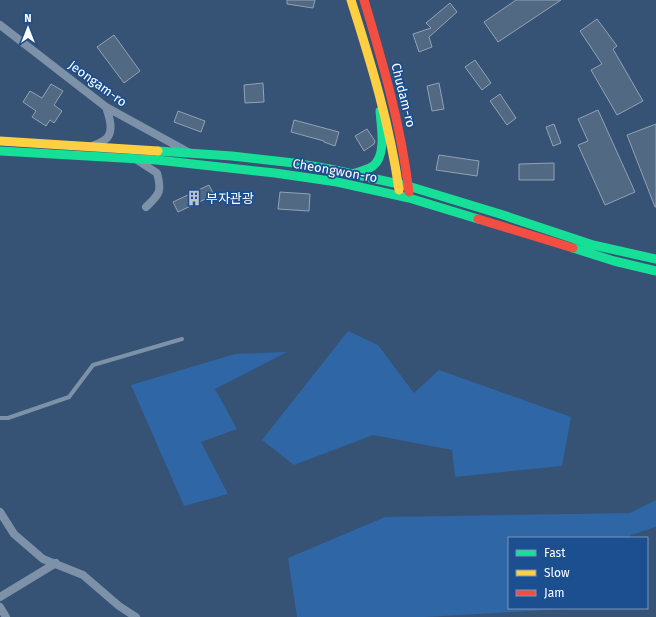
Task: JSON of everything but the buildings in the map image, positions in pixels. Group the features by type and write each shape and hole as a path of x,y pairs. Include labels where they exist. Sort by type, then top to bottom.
{"main road":[{"name":"Chudam-ro","path":"351,0 388,123 405,197"},
{"name":"Chudam-ro","path":"364,0 390,90 402,146 403,185"},
{"path":"352,174 376,164 382,152 378,87"},
{"name":"Cheongwon-ro","path":"0,141 232,156 294,163 403,185 593,245 656,259"},
{"path":"402,146 411,173 420,183 440,196"},
{"name":"Cheongwon-ro","path":"0,151 136,159 274,173 337,182 405,197 614,261 656,270"}],"street":[{"name":"Jeongam-ro","path":"0,25 106,107 193,154 206,166"},
{"path":"91,147 106,139 110,132 110,123 106,107"},
{"path":"136,159 157,173 160,186 157,197 146,207"},
{"path":"0,512 14,534 43,558 83,575 119,606 136,617"},
{"path":"0,597 56,563"},
{"path":"0,607 6,617"}],"lane":[{"path":"0,418 8,418 69,397 93,364 182,339"}],"shaded area":[{"path":"348,331 378,345 414,393 439,370 571,417 562,466 455,477 452,450 373,435 294,465 262,440"},
{"path":"287,352 215,389 237,429 201,442 228,494 184,506 131,385 235,354"},
{"path":"656,500 656,527 631,535 630,537 508,537 508,609 567,609 426,617 297,617 288,558 385,517 630,513"}],"traffic: fast":[{"path":"352,174 366,170 373,166 380,155 382,148 380,111"},
{"path":"0,151 157,160 275,173 337,182 409,198 478,219"},
{"path":"158,151 232,156 294,163 330,169 408,186 500,214 593,245 656,259"},
{"path":"573,248 614,261 656,271"}],"traffic: slow":[{"path":"351,0 373,71 385,118 391,142 399,190"},
{"path":"0,141 158,151"}],"traffic: jam":[{"path":"364,0 396,119 406,167 409,192"},
{"path":"478,219 573,248"}],"place":[{"name":"부자관광","path":"194,198"}]}
